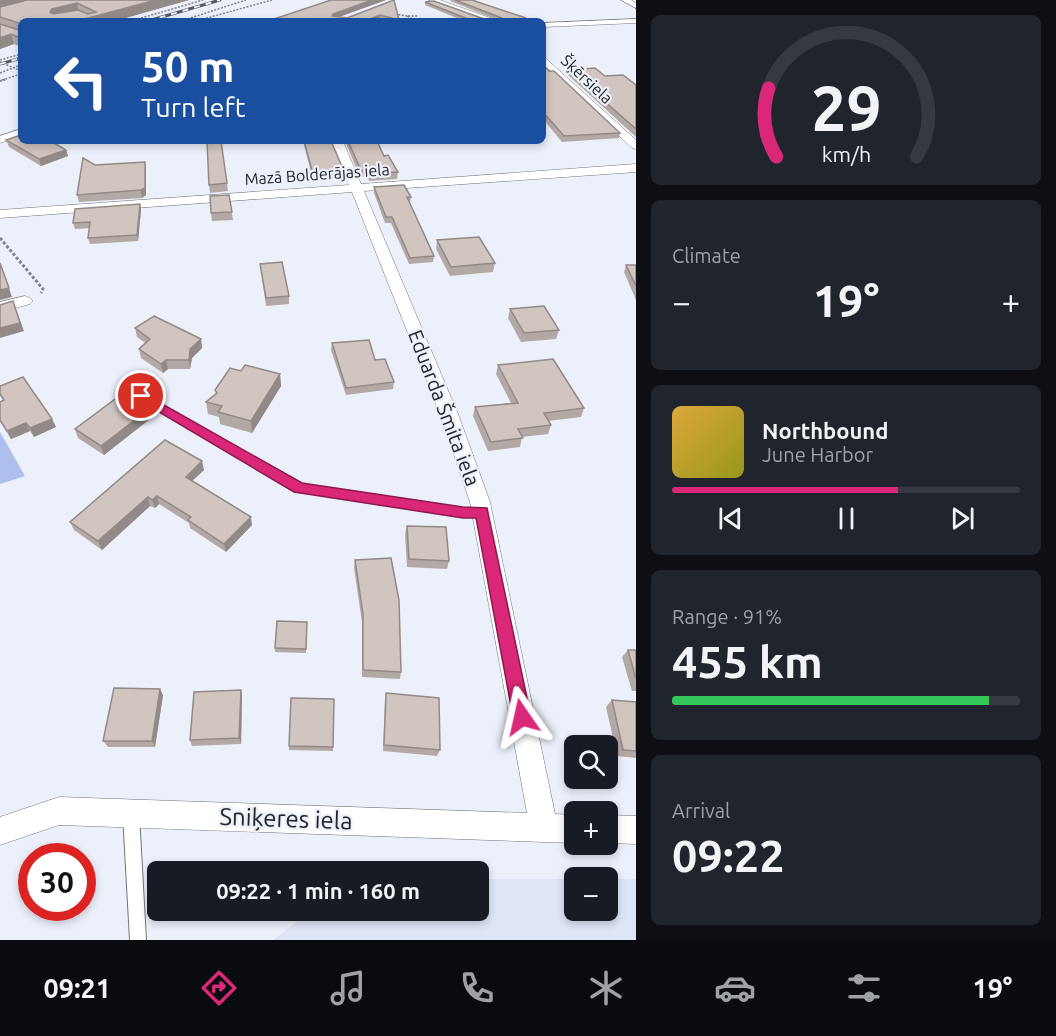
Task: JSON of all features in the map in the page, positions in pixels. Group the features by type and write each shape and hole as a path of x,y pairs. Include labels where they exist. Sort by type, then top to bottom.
{"street":[{"path":"433,0 486,18"},
{"path":"625,0 636,6"},
{"path":"546,25 636,21"},
{"name":"Šķērsiela","path":"546,62 636,146"},
{"path":"0,140 18,133"},
{"name":"Eduarda Šmita iela","path":"338,144 448,414 482,512 544,828"},
{"name":"Mazā Bolderājas iela","path":"0,213 636,168"},
{"path":"0,307 25,301"},
{"name":"Sniķeres iela","path":"0,831 59,811 564,828"},
{"path":"618,829 636,830"}],"lane":[{"path":"141,396 299,488 463,513 482,512"},
{"path":"131,813 138,940"}],"path":[{"path":"141,18 203,0"},
{"path":"190,18 246,0"},
{"path":"207,18 272,0"},
{"path":"392,14 417,16"},
{"path":"406,16 410,18"},
{"path":"0,61 18,55"},
{"path":"0,61 18,71"},
{"path":"0,73 18,66"},
{"path":"0,81 18,74"},
{"path":"0,238 43,289 38,297 25,301"}],"shaded area":[{"path":"0,432 25,476 0,484"},
{"path":"489,879 564,879 564,921 618,921 618,879 636,879 636,940 273,940 298,921 489,921"}],"building":[{"path":"27,0 156,0 88,18 18,18 18,23 0,17 0,7","holes":["77,3 96,12 88,14 78,10 53,14 50,12 52,9"]},
{"path":"331,0 372,0 332,16 347,18 277,18"},
{"path":"394,0 398,18 380,15 372,18 347,18"},
{"path":"455,0 472,0 526,18 502,18"},
{"path":"434,1 481,18 465,18 425,2"},
{"path":"0,24 18,30 18,37 11,34 0,38"},
{"path":"546,68 554,71 620,133 564,136 546,115"},
{"path":"595,68 605,76 623,75 636,85 636,129 569,70"},
{"path":"18,136 18,144 56,144 66,150 39,159 6,140"},
{"path":"207,144 221,144 227,183 209,185"},
{"path":"305,144 332,144 344,171 313,174"},
{"path":"349,144 378,144 384,156 388,155 398,172 369,174 367,170 361,170"},
{"path":"83,158 95,165 145,162 145,188 77,195"},
{"path":"404,185 411,197 407,197 434,256 410,258 392,217 386,217 374,187"},
{"path":"229,195 232,212 211,213 210,196"},
{"path":"140,204 137,235 88,238 90,222 73,223 75,209"},
{"path":"479,237 495,263 451,267 437,240"},
{"path":"282,262 289,296 266,298 260,264"},
{"path":"0,263 9,288 0,290"},
{"path":"626,265 636,265 636,286"},
{"path":"13,301 20,323 0,328 0,305"},
{"path":"544,306 559,330 524,333 510,309"},
{"path":"154,316 201,339 190,349 189,360 166,360 161,364 139,349 150,339 135,328"},
{"path":"369,340 375,360 385,359 394,382 346,388 332,343"},
{"path":"553,359 584,408 544,413 551,425 518,429 523,438 491,442 475,407 518,403 498,365"},
{"path":"245,365 280,374 251,421 218,412 222,406 206,402 217,393 215,390 230,368 241,371"},
{"path":"23,377 52,419 30,428 26,423 7,431 0,420 0,402 4,400 0,394 0,386"},
{"path":"126,391 153,406 101,446 75,429"},
{"path":"165,440 202,461 186,477 251,517 224,544 188,520 191,517 157,496 152,500 148,497 98,541 70,522"},
{"path":"407,526 446,527 449,561 409,559"},
{"path":"391,558 399,600 401,672 363,670 363,614 355,560"},
{"path":"277,621 307,622 306,649 275,648"},
{"path":"628,650 636,650 636,679"},
{"path":"114,688 160,689 152,741 103,741"},
{"path":"241,690 239,738 190,740 194,692"},
{"path":"386,693 439,698 440,750 384,745"},
{"path":"291,698 334,699 333,747 289,746"},
{"path":"612,700 636,702 636,751 623,750"}],"railway":[{"path":"158,18 220,0"},
{"path":"0,64 18,59"}],"route":[{"path":"141,396 299,488 463,513 482,512 522,717"}]}
